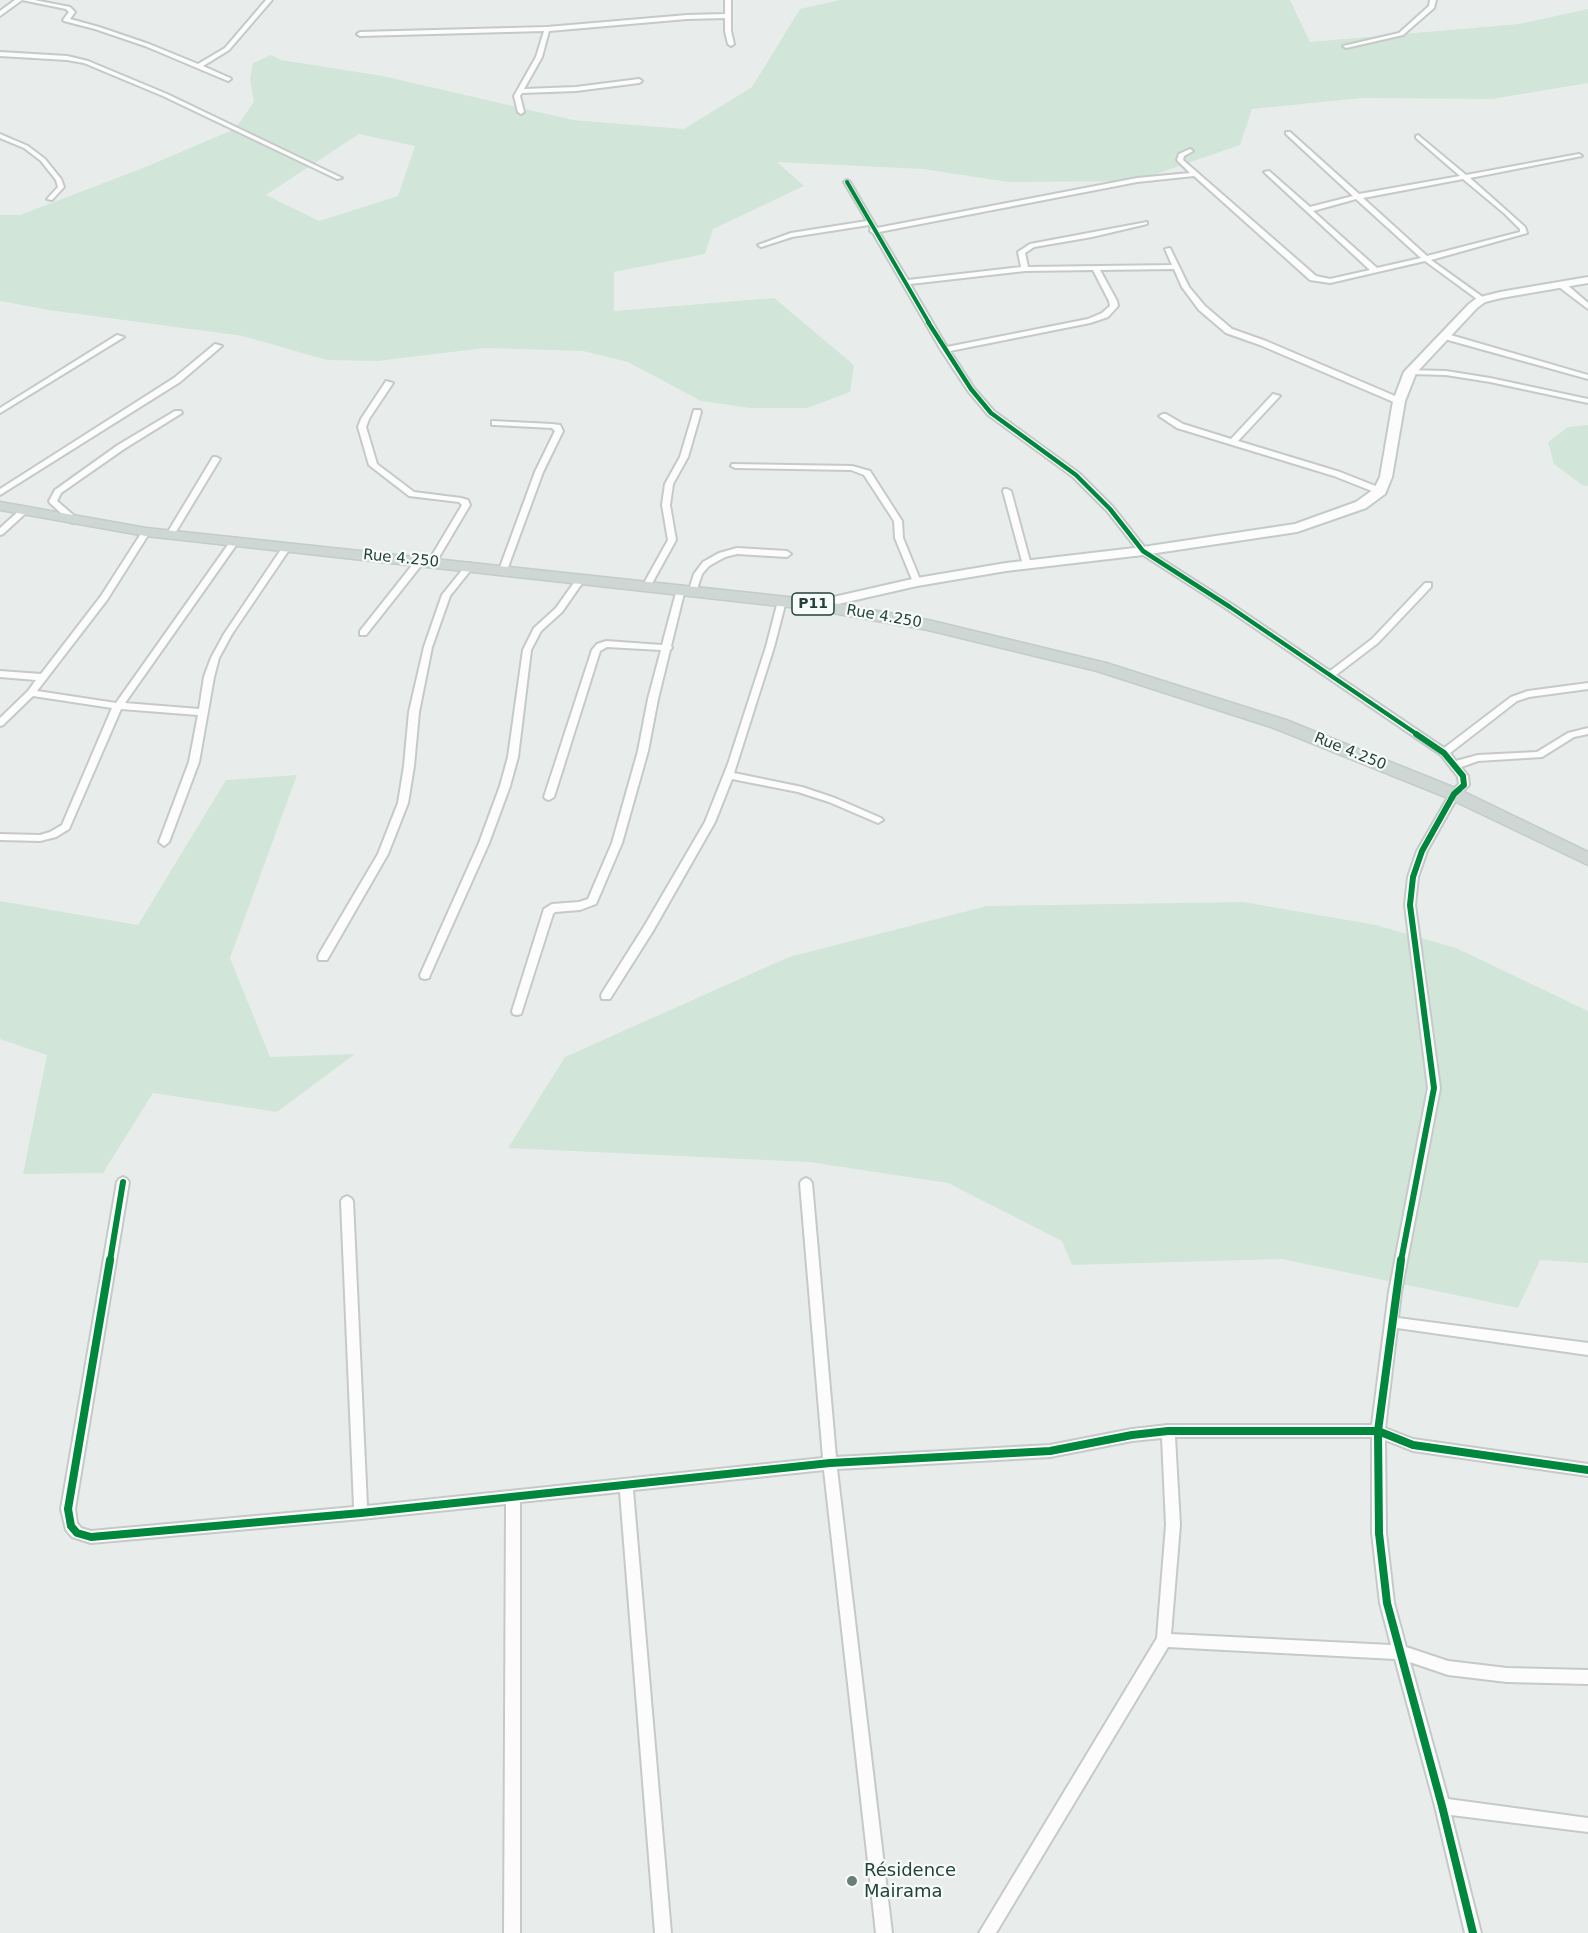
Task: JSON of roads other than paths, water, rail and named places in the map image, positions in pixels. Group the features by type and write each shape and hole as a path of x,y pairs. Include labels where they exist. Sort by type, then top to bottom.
{"main road":[{"name":"Rue 4.250","path":"0,506 23,512 146,532 687,589 816,605 928,625 1101,667 1280,724 1454,794 1588,859"}],"street":[{"path":"0,14 20,0"},
{"path":"25,0 68,8 72,12 66,20 97,28 228,79"},
{"path":"198,67 227,49 269,0"},
{"path":"728,0 728,30 731,44"},
{"path":"1346,46 1401,34 1432,7 1432,0"},
{"path":"360,34 547,29 687,17 728,16"},
{"path":"521,112 518,103 519,91 539,57 547,29"},
{"path":"0,54 67,58 86,62 165,95 339,178"},
{"path":"519,91 576,89 639,81"},
{"path":"1288,133 1426,259 1481,300"},
{"path":"0,136 26,147 44,160 59,180 61,187 50,199"},
{"path":"1190,151 1179,157 1313,278 1330,281 1524,233 1523,228 1507,213 1418,137"},
{"path":"1308,210 1356,197 1579,156"},
{"path":"1267,172 1376,271"},
{"path":"761,245 791,235 871,227 1137,180 1196,174"},
{"path":"847,182 871,227 945,350 991,413 1076,475 1110,509 1143,551 1230,607 1444,753 1463,776 1464,785 1454,794 1422,851 1413,877 1410,905 1434,1088 1391,1322 1378,1431 1379,1533 1388,1603 1473,1933"},
{"path":"1025,269 1021,252 1032,245 1145,223"},
{"path":"1168,249 1186,287 1203,308 1233,334 1263,343 1399,401"},
{"path":"906,282 1025,269 1096,270 1175,267"},
{"path":"945,350 1090,321 1105,315 1114,306 1113,301 1096,270"},
{"path":"816,605 917,582 1297,528 1361,505 1380,491 1386,477 1399,401 1410,372 1444,336 1481,300 1588,280"},
{"path":"1562,285 1588,307"},
{"path":"1444,336 1588,377"},
{"path":"0,411 120,337"},
{"path":"0,493 177,380 218,346"},
{"path":"1410,372 1446,373 1490,380 1588,401"},
{"path":"363,633 426,561 466,505 461,500 412,494 373,465 362,427 389,383"},
{"path":"1233,442 1276,396"},
{"path":"647,585 672,540 666,505 669,484 684,457 698,412"},
{"path":"75,521 53,501 58,492 121,447 178,413"},
{"path":"1163,417 1180,426 1337,474 1380,491"},
{"path":"495,423 552,426 557,427 559,431 539,472 503,570"},
{"path":"170,535 216,459"},
{"path":"735,466 852,468 867,473 898,521 899,538 917,582"},
{"path":"1007,491 1027,565"},
{"path":"0,532 23,512"},
{"path":"0,723 31,693 104,598 146,532"},
{"path":"0,837 40,838 54,835 66,827 118,706 235,542"},
{"path":"164,842 194,762 209,677 215,658 228,634 287,547"},
{"path":"517,1011 548,912 558,907 587,905 596,896 620,832 644,751 653,699 687,589 706,564 722,555 737,551 787,554"},
{"path":"323,957 383,854 403,803 414,712 428,647 447,595 470,566"},
{"path":"425,975 483,843 505,786 515,746 527,650 537,630 559,610 580,579"},
{"path":"1329,676 1374,640 1428,585"},
{"path":"606,996 649,928 710,822 729,775 770,647 782,601"},
{"path":"549,797 596,650 606,644 668,648"},
{"path":"0,674 41,678"},
{"path":"1444,753 1514,699 1528,694 1588,686"},
{"path":"31,693 118,706 203,712"},
{"path":"1455,765 1490,756 1539,754 1571,735 1588,731"},
{"path":"729,775 799,789 879,820"},
{"path":"123,1182 68,1509 71,1526 77,1533 91,1536 361,1513 830,1463 1050,1451 1132,1435 1168,1431 1378,1431 1413,1445 1588,1470"},
{"path":"806,1183 830,1463 884,1933"},
{"path":"347,1201 361,1513"},
{"path":"1391,1322 1588,1349"},
{"path":"987,1933 1164,1640 1173,1525 1168,1431"},
{"path":"626,1485 663,1933"},
{"path":"512,1933 513,1497"},
{"path":"1164,1640 1400,1652 1448,1668 1507,1675 1588,1677"},
{"path":"1442,1806 1588,1825"}],"place":[{"name":"Résidence Mairama","path":"852,1881"}]}
